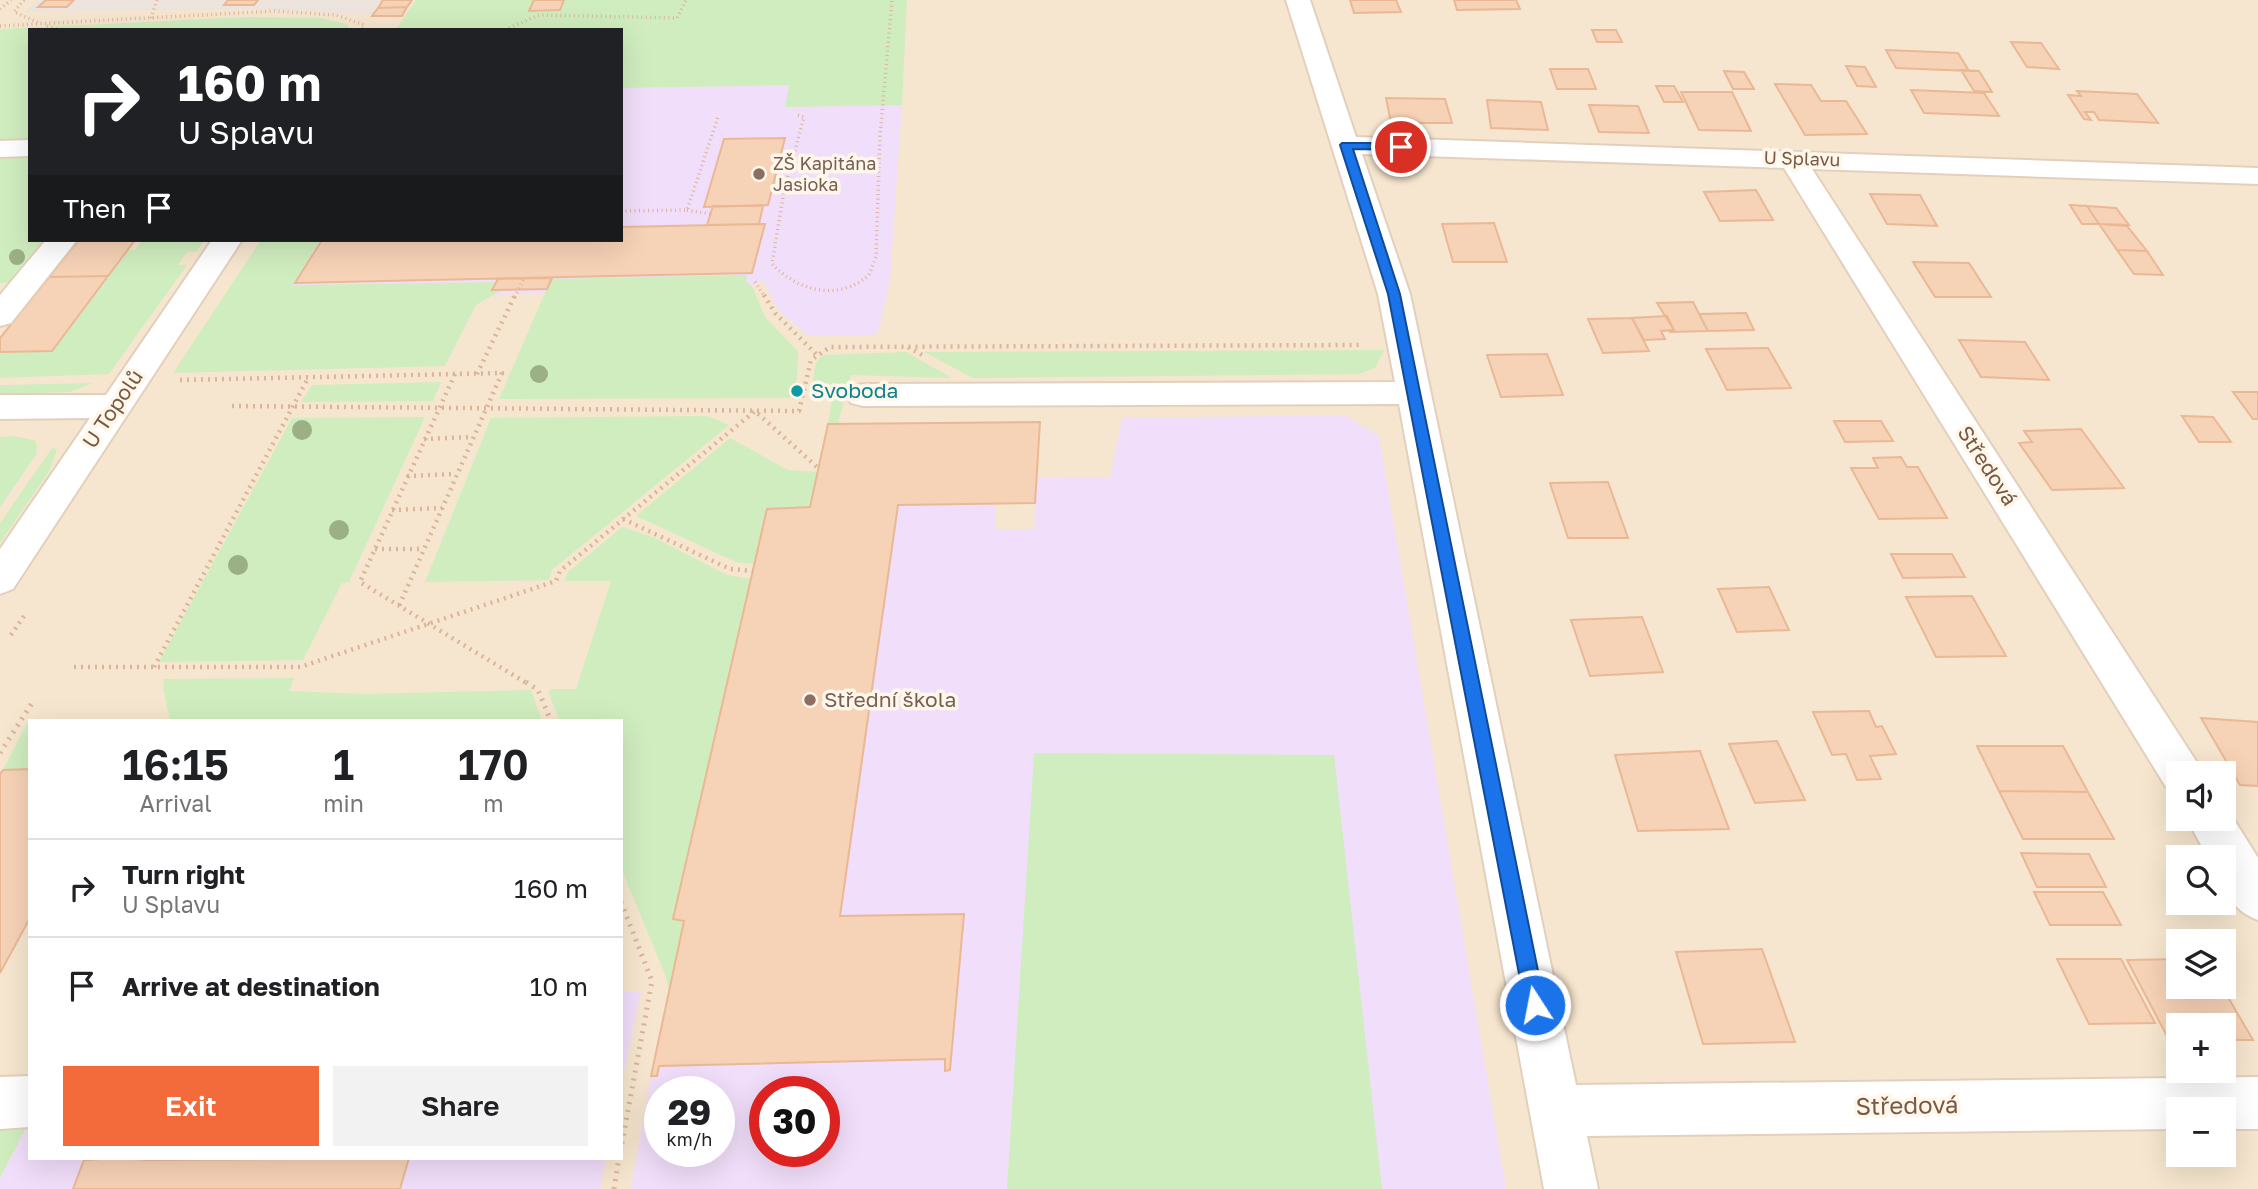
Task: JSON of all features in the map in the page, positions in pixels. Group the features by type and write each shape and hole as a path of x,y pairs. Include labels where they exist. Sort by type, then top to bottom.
{"street":[{"path":"1298,0 1394,294 1572,1189"},
{"name":"U Splavu","path":"1346,145 2258,176"},
{"path":"0,149 28,148"},
{"name":"Středová","path":"1792,159 2173,761"},
{"path":"0,316 60,242"},
{"name":"U Topolů","path":"0,579 226,242"},
{"path":"0,407 123,393"},
{"path":"863,395 1414,393"},
{"path":"2216,831 2258,899"},
{"path":"0,1103 28,1101"},
{"name":"Středová","path":"1556,1111 2258,1103"}],"path":[{"path":"0,9 11,0"},
{"path":"24,0 14,12 53,28"},
{"path":"151,18 157,0"},
{"path":"510,28 539,15 677,19 686,0"},
{"path":"798,115 804,117 785,191 772,264 783,276 806,289 833,290 862,283 873,270 876,248 879,152 892,0"},
{"path":"0,26 274,11 336,15 363,25 363,28"},
{"path":"687,210 718,117"},
{"path":"623,211 687,210 711,214"},
{"path":"477,374 524,278"},
{"path":"755,282 775,313 816,354"},
{"path":"232,406 799,411 811,360 816,354 838,347 1404,345"},
{"path":"123,393 308,378 502,373 399,606"},
{"path":"455,374 360,582 538,690 550,719"},
{"path":"154,667 308,378"},
{"path":"755,411 818,468"},
{"path":"74,667 300,667 555,581 560,571 755,411"},
{"path":"424,439 473,437"},
{"path":"407,476 456,474"},
{"path":"392,510 442,509"},
{"path":"623,519 730,569 753,571"},
{"path":"375,549 424,548"},
{"path":"0,754 32,704"},
{"path":"623,907 652,981 623,1137"},
{"path":"614,1189 619,1160"}],"shaded area":[{"path":"0,0 2258,0 2258,1189 0,1189"},
{"path":"38,0 414,0 402,16 257,9 25,12"},
{"name":"ZŠ Kapitána Jasioka","path":"790,85 786,107 902,105 890,279 880,326 875,335 808,336 779,311 763,281 752,286 271,303 308,242 623,242 623,88"},
{"path":"1345,415 1379,436 1506,1189 631,1189 644,1116 644,1167 735,1167 735,1076 657,1076 659,1066 945,1059 945,1070 950,1070 964,914 840,916 898,505 996,504 996,530 1034,530 1036,478 1110,477 1122,418"},
{"path":"623,992 641,992 623,1078"},
{"path":"28,1125 28,1160 606,1160 600,1189 0,1189 0,1179"}],"green space":[{"path":"416,0 907,0 902,105 785,107 789,85 623,88 623,28 396,28"},
{"path":"248,17 321,18 347,24 348,28 28,28 28,242 48,242 13,283 0,283 0,29"},
{"path":"141,242 204,242 196,252 187,252 178,265 187,265 109,374 0,378 0,352 52,351 128,250 135,250"},
{"path":"260,242 319,242 293,285 494,282 492,289 502,290 476,305 445,366 173,373"},
{"path":"747,275 746,281 752,286 765,317 798,351 797,379 790,398 499,399 551,279"},
{"path":"1384,350 1375,368 1359,374 973,378 924,352"},
{"path":"906,352 952,378 851,375 838,424 828,424 832,398 810,398 816,362 823,355"},
{"path":"441,382 433,401 301,402 312,385"},
{"path":"93,383 70,392 0,394 0,385"},
{"path":"708,416 729,425 552,570 549,580 425,582 491,418"},
{"path":"425,417 349,582 342,583 303,660 159,662 292,418"},
{"path":"13,436 34,440 37,445 36,455 0,507 0,437"},
{"path":"730,438 788,470 817,472 810,507 767,509 755,564 736,562 636,516"},
{"path":"52,448 57,449 50,470 0,543 0,523"},
{"path":"622,527 653,537 727,575 751,579 673,919 684,921 669,990 665,974 623,873 623,719 559,719 549,694 550,689 576,689 611,581 565,581 567,573"},
{"path":"294,678 289,691 365,694 531,690 541,719 170,719 164,679"},
{"path":"27,723 28,769 3,770"},
{"path":"1034,753 1334,755 1382,1189 1007,1189"},
{"path":"0,1117 28,1120 28,1124 0,1178"}],"building":[{"path":"46,0 74,0 67,7 38,7"},
{"path":"228,0 258,0 254,5 224,5"},
{"path":"383,0 412,0 407,7 378,8"},
{"path":"534,0 564,0 560,10 529,11"},
{"path":"1350,0 1396,0 1401,12 1354,13"},
{"path":"1454,0 1516,0 1520,9 1457,10"},
{"path":"407,7 402,16 372,16 378,8"},
{"path":"1592,30 1616,30 1622,42 1597,42"},
{"path":"2011,42 2041,43 2059,69 2027,67"},
{"path":"1886,50 1958,53 1969,71 1896,68"},
{"path":"1846,66 1865,67 1876,87 1857,86"},
{"path":"1550,69 1588,69 1596,89 1557,89"},
{"path":"1961,70 1979,71 1992,92 1974,91"},
{"path":"1724,71 1744,72 1754,89 1733,89"},
{"path":"1775,84 1811,85 1821,101 1846,101 1867,134 1805,135"},
{"path":"1656,86 1674,86 1683,102 1664,102"},
{"path":"1911,90 1984,93 1999,116 1924,113"},
{"path":"2077,91 2137,94 2158,123 2099,120 2094,112 2085,112 2091,120 2084,119 2068,95 2081,96"},
{"path":"1681,92 1732,92 1751,131 1699,130"},
{"path":"1386,98 1445,99 1452,123 1391,123"},
{"path":"1487,100 1541,102 1548,130 1491,128"},
{"path":"1589,105 1638,106 1649,133 1599,132"},
{"path":"785,138 768,205 704,207 724,139"},
{"path":"1756,190 1773,220 1720,221 1704,192"},
{"path":"1870,194 1920,195 1937,226 1887,224"},
{"path":"2070,205 2087,206 2099,224 2082,224"},
{"path":"713,206 763,206 759,224 707,225"},
{"path":"2087,206 2116,208 2129,225 2099,224"},
{"path":"1494,223 1507,262 1453,262 1442,224"},
{"path":"765,224 752,273 295,283 321,242 623,242 623,227"},
{"path":"2099,224 2127,226 2147,251 2117,250"},
{"path":"77,242 134,242 108,276 49,277"},
{"path":"2117,250 2147,251 2163,275 2134,274"},
{"path":"1913,262 1969,263 1991,297 1935,297"},
{"path":"108,276 52,351 0,352 0,338 49,277"},
{"path":"552,278 547,289 492,290 498,279"},
{"path":"1693,302 1708,331 1671,332 1674,330 1657,303"},
{"path":"1746,313 1754,330 1708,331 1699,314"},
{"path":"1667,316 1674,330 1661,331 1665,339 1644,340 1632,318"},
{"path":"1632,318 1649,351 1603,353 1588,319"},
{"path":"1959,340 2025,342 2049,380 1981,377"},
{"path":"1768,348 1791,388 1727,390 1706,349"},
{"path":"1547,354 1563,395 1501,397 1487,355"},
{"path":"2233,392 2258,392 2258,419 2253,419"},
{"path":"2182,416 2213,417 2231,442 2199,442"},
{"path":"1834,421 1881,421 1893,441 1845,442"},
{"path":"1040,422 1035,503 898,505 840,916 964,914 950,1070 945,1071 945,1059 659,1066 657,1076 651,1076 684,921 673,919 767,509 810,507 828,424"},
{"path":"2081,429 2124,488 2052,490 2019,443 2032,442 2024,431"},
{"path":"1901,457 1907,467 1918,467 1947,518 1879,519 1851,468 1878,468 1873,458"},
{"path":"1608,482 1628,538 1568,538 1550,483"},
{"path":"1891,554 1952,554 1965,577 1903,578"},
{"path":"1769,587 1789,630 1737,632 1718,589"},
{"path":"1972,596 2006,656 1936,657 1906,597"},
{"path":"1642,617 1663,672 1590,676 1571,620"},
{"path":"1869,711 1876,727 1882,726 1896,754 1870,756 1881,779 1857,780 1846,754 1832,755 1813,712"},
{"path":"2201,718 2258,722 2258,786 2240,785 2236,778 2236,761 2226,761"},
{"path":"1777,741 1805,800 1755,803 1729,744"},
{"path":"1977,746 2063,746 2088,792 1999,791"},
{"path":"1700,751 1729,829 1638,831 1615,755"},
{"path":"28,769 28,922 0,973 0,774 3,770"},
{"path":"1999,791 2088,792 2114,839 2023,839"},
{"path":"2021,853 2089,854 2106,887 2037,887"},
{"path":"2034,892 2103,892 2121,925 2050,925"},
{"path":"1762,949 1795,1042 1703,1044 1676,952"},
{"path":"2057,959 2121,959 2155,1023 2089,1024"},
{"path":"2166,959 2166,999 2229,999 2253,1040 2236,1040 2236,1013 2166,1013 2166,1034 2127,960"},
{"path":"84,1160 408,1160 400,1189 73,1189"}],"place":[{"name":"ZŠ Kapitána Jasioka","path":"759,174"},
{"name":"Svoboda","path":"797,391"},
{"name":"Střední škola","path":"810,700"}],"route":[{"path":"1401,147 1346,145 1394,294 1535,1005"}]}
